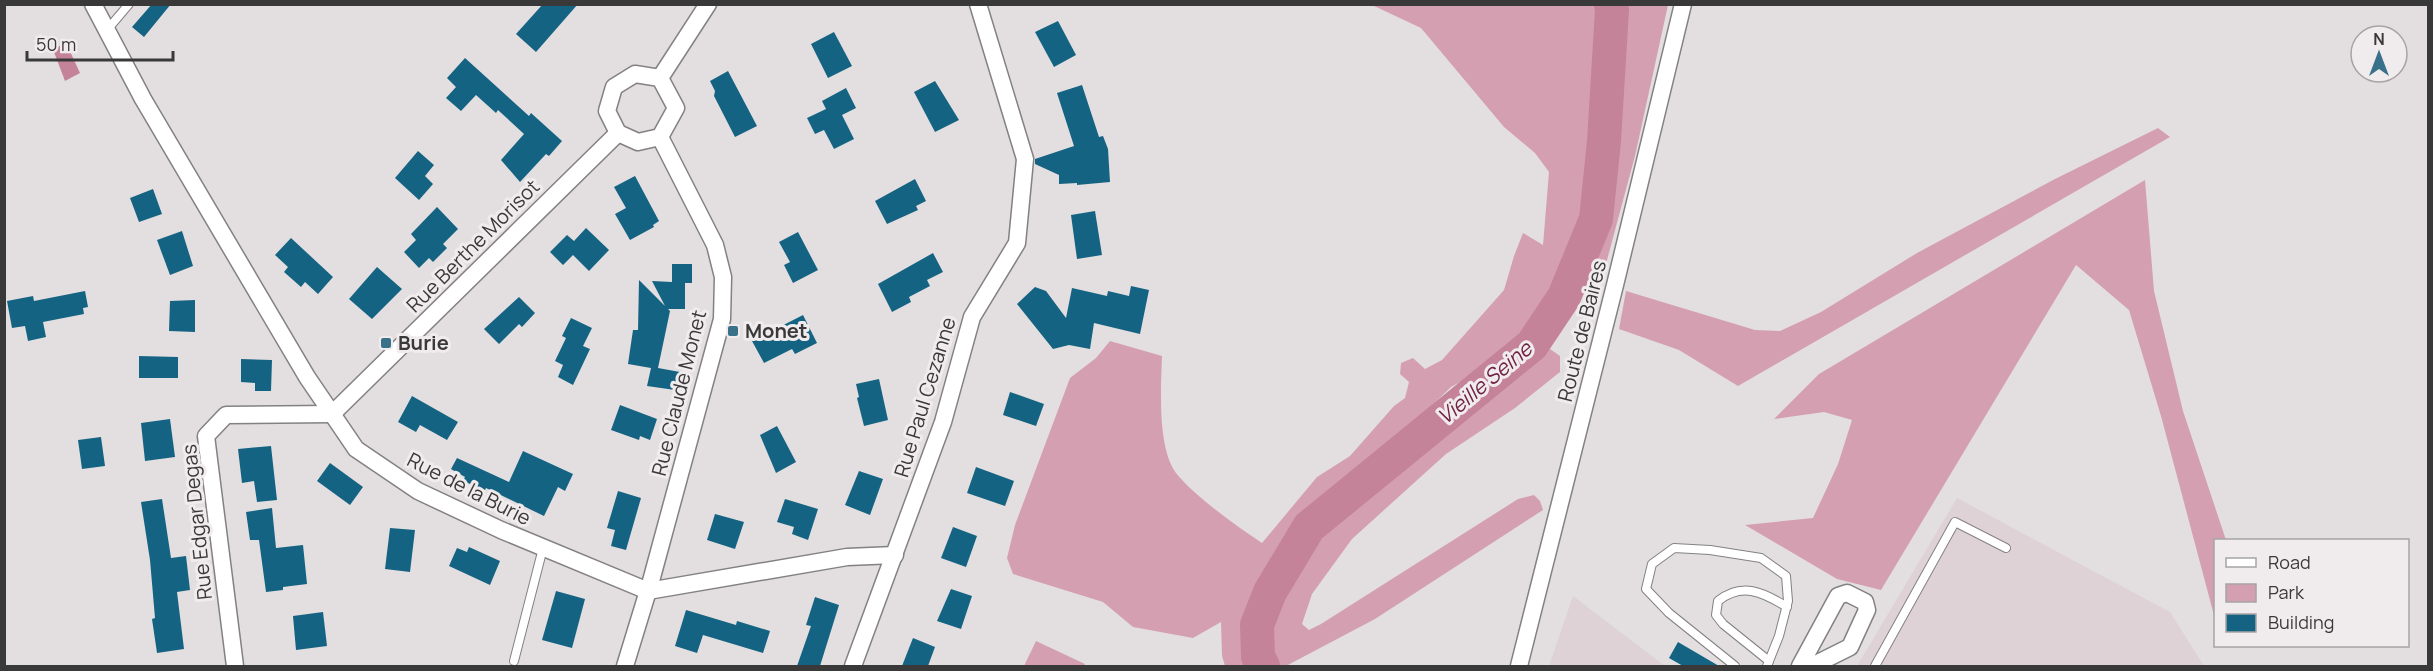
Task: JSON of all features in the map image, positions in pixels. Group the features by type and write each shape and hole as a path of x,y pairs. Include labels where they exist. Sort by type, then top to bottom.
{"street":[{"name":"Rue de la Burie","path":"93,4 143,99 307,378 356,449 418,491 543,548 648,591"},
{"path":"660,78 708,4"},
{"name":"Rue Paul Cezanne","path":"853,666 943,422 972,316 1017,243 1025,159 978,4"},
{"name":"Route de Baires","path":"1519,666 1616,285 1683,4"},
{"path":"635,74 660,78 676,108 660,137 638,142 618,134 607,111 614,87 635,74"},
{"name":"Rue Berthe Morisot","path":"332,414 618,134"},
{"name":"Rue Claude Monet","path":"625,666 648,591 722,319 723,277 715,245 660,137"},
{"name":"Rue Edgar Degas","path":"234,666 206,436 226,415 332,414"},
{"path":"648,591 847,557 895,555"},
{"path":"1800,666 1839,596 1847,593 1865,602 1868,609 1850,647 1812,666"}],"lane":[{"path":"106,30 129,4"},
{"path":"1875,666 1955,522 2006,548"},
{"path":"514,661 543,548"},
{"path":"1735,666 1669,613 1646,590 1652,564 1674,548 1710,550 1761,558 1786,576 1787,607 1768,664 1723,624 1716,615 1718,601 1729,592 1753,590 1787,607"}],"shaded area":[{"path":"64,44 65,48 68,47 80,73 65,81 54,52 57,51 55,48"},
{"path":"1957,498 2170,612 2204,666 1857,666"},
{"path":"1573,596 1665,666 1549,666"}],"green space":[{"path":"1372,5 1604,5 1602,102 1594,207 1580,246 1544,316 1510,355 1451,387 1395,441 1319,505 1271,568 1249,618 1245,647 1252,666 1225,666 1222,656 1221,622 1193,638 1133,627 1103,602 1013,574 1007,558 1015,525 1070,378 1096,358 1110,341 1162,356 1163,433 1170,462 1184,482 1205,501 1262,543 1317,477 1350,456 1394,406 1405,398 1409,382 1400,374 1401,363 1413,358 1425,369 1442,360 1504,290 1523,233 1543,245 1549,172 1535,153 1504,127 1421,28"},
{"path":"1619,5 1668,5 1635,156 1603,275 1575,293 1589,260 1606,206 1622,17"},
{"path":"2158,128 2170,137 1738,386 1679,350 1619,329 1626,291 1755,330 1780,331 1821,312 1917,253 2055,179"},
{"path":"2145,180 2154,291 2183,411 2226,539 2214,539 2214,615 2161,416 2129,310 2076,265 1881,590 1837,579 1745,525 1813,518 1838,464 1852,420 1824,412 1774,419 1819,374"},
{"path":"1550,349 1560,356 1560,372 1515,408 1446,454 1352,539 1312,594 1302,624 1309,630 1321,624 1518,499 1534,495 1540,501 1543,510 1375,619 1286,666 1280,666 1268,647 1265,632 1273,603 1324,533 1429,443"},
{"path":"1036,641 1085,664 1084,666 1024,666"}],"building":[{"path":"152,4 171,4 144,37 132,27"},
{"path":"543,4 578,4 536,52 516,34"},
{"path":"1058,21 1076,55 1054,67 1035,32"},
{"path":"834,32 852,66 828,78 811,44"},
{"path":"465,58 529,116 531,113 562,141 549,156 546,154 520,182 501,160 524,134 498,110 496,113 476,95 461,111 446,98 456,87 447,78"},
{"path":"728,71 757,126 735,137 714,96 715,91 710,81"},
{"path":"935,81 959,120 935,132 914,92"},
{"path":"1082,85 1099,137 1103,136 1108,149 1110,182 1059,184 1059,175 1035,164 1035,159 1074,146 1057,93"},
{"path":"846,88 856,108 842,115 854,139 834,149 824,130 815,134 807,118 826,109 822,101"},
{"path":"418,151 434,165 425,176 433,184 419,200 395,178"},
{"path":"635,176 659,221 653,225 654,227 630,240 615,214 626,208 614,187"},
{"path":"915,179 926,201 916,206 918,210 887,224 875,201"},
{"path":"153,189 162,214 139,222 130,198"},
{"path":"437,207 458,229 443,244 447,248 433,262 429,258 419,268 404,252 416,240 411,234"},
{"path":"1095,211 1102,255 1077,259 1071,215"},
{"path":"586,228 609,250 589,271 573,255 563,265 550,252 567,235 574,241"},
{"path":"182,231 193,266 170,275 157,240"},
{"path":"798,232 818,270 793,283 784,265 790,262 779,242"},
{"path":"291,238 333,277 318,294 305,282 301,287 284,272 288,267 275,255"},
{"path":"933,253 943,272 927,280 930,286 909,297 911,302 892,312 878,284"},
{"path":"672,264 692,264 692,283 685,283 685,309 668,309 670,311 658,368 680,372 675,390 647,386 651,368 628,364 633,330 638,330 639,280 665,306 652,281 672,282"},
{"path":"377,267 402,289 372,319 349,299"},
{"path":"1131,286 1149,290 1140,334 1094,323 1090,349 1069,345 1053,349 1017,304 1035,287 1046,291 1066,318 1072,288 1107,296 1108,291 1129,296"},
{"path":"85,291 88,307 83,308 84,314 43,322 46,337 28,341 25,326 12,328 7,301 33,296 34,301"},
{"path":"519,297 535,313 522,327 519,324 499,344 484,329"},
{"path":"195,300 195,332 169,331 170,301"},
{"path":"803,315 817,343 795,354 792,349 764,363 752,341"},
{"path":"571,318 592,328 583,346 590,349 573,385 558,377 563,365 555,361 566,338 562,336"},
{"path":"139,356 178,357 178,378 139,378"},
{"path":"241,359 272,360 271,391 255,391 255,383 241,382"},
{"path":"879,379 888,420 864,426 856,384"},
{"path":"1010,392 1044,404 1036,426 1003,415"},
{"path":"412,396 458,422 447,440 420,425 416,432 398,422"},
{"path":"620,405 657,419 650,440 640,436 639,440 611,430"},
{"path":"170,419 175,457 145,461 141,423"},
{"path":"777,426 796,462 776,473 760,435"},
{"path":"101,437 105,466 82,469 78,440"},
{"path":"271,446 277,500 257,502 254,481 242,483 238,449"},
{"path":"523,451 573,474 565,491 558,487 544,516 486,488 485,490 463,481 465,477 451,469 457,458 509,482"},
{"path":"330,463 363,487 350,505 317,481"},
{"path":"976,467 1014,481 1005,506 967,493"},
{"path":"859,471 883,479 870,515 845,505"},
{"path":"618,491 641,498 626,550 611,546 615,530 607,528"},
{"path":"162,499 171,558 186,556 190,590 177,592 184,649 157,653 152,619 155,618 150,560 141,502"},
{"path":"785,499 818,509 808,540 792,534 794,527 777,522"},
{"path":"272,508 276,548 303,545 307,584 266,592 259,540 250,540 246,512"},
{"path":"715,514 744,522 735,549 707,540"},
{"path":"953,527 977,536 966,567 941,558"},
{"path":"390,528 415,530 410,572 385,569"},
{"path":"469,547 500,561 490,585 449,566 457,548 467,552"},
{"path":"951,589 972,596 961,629 937,621"},
{"path":"556,591 585,599 572,648 542,640"},
{"path":"815,597 839,605 820,666 797,666 811,626 806,625"},
{"path":"686,610 736,625 737,621 770,631 763,653 703,635 697,653 675,646"},
{"path":"323,612 327,646 296,650 293,616"},
{"path":"913,638 935,647 928,666 902,666"},
{"path":"1678,642 1719,666 1683,666 1669,658"}],"waterway":[{"name":"Vieille Seine","path":"1263,666 1258,657 1257,625 1270,592 1309,527 1532,345 1564,297 1596,219 1604,141 1611,4"}],"place":[{"name":"Monet","path":"733,331"},
{"name":"Burie","path":"386,343"}]}
